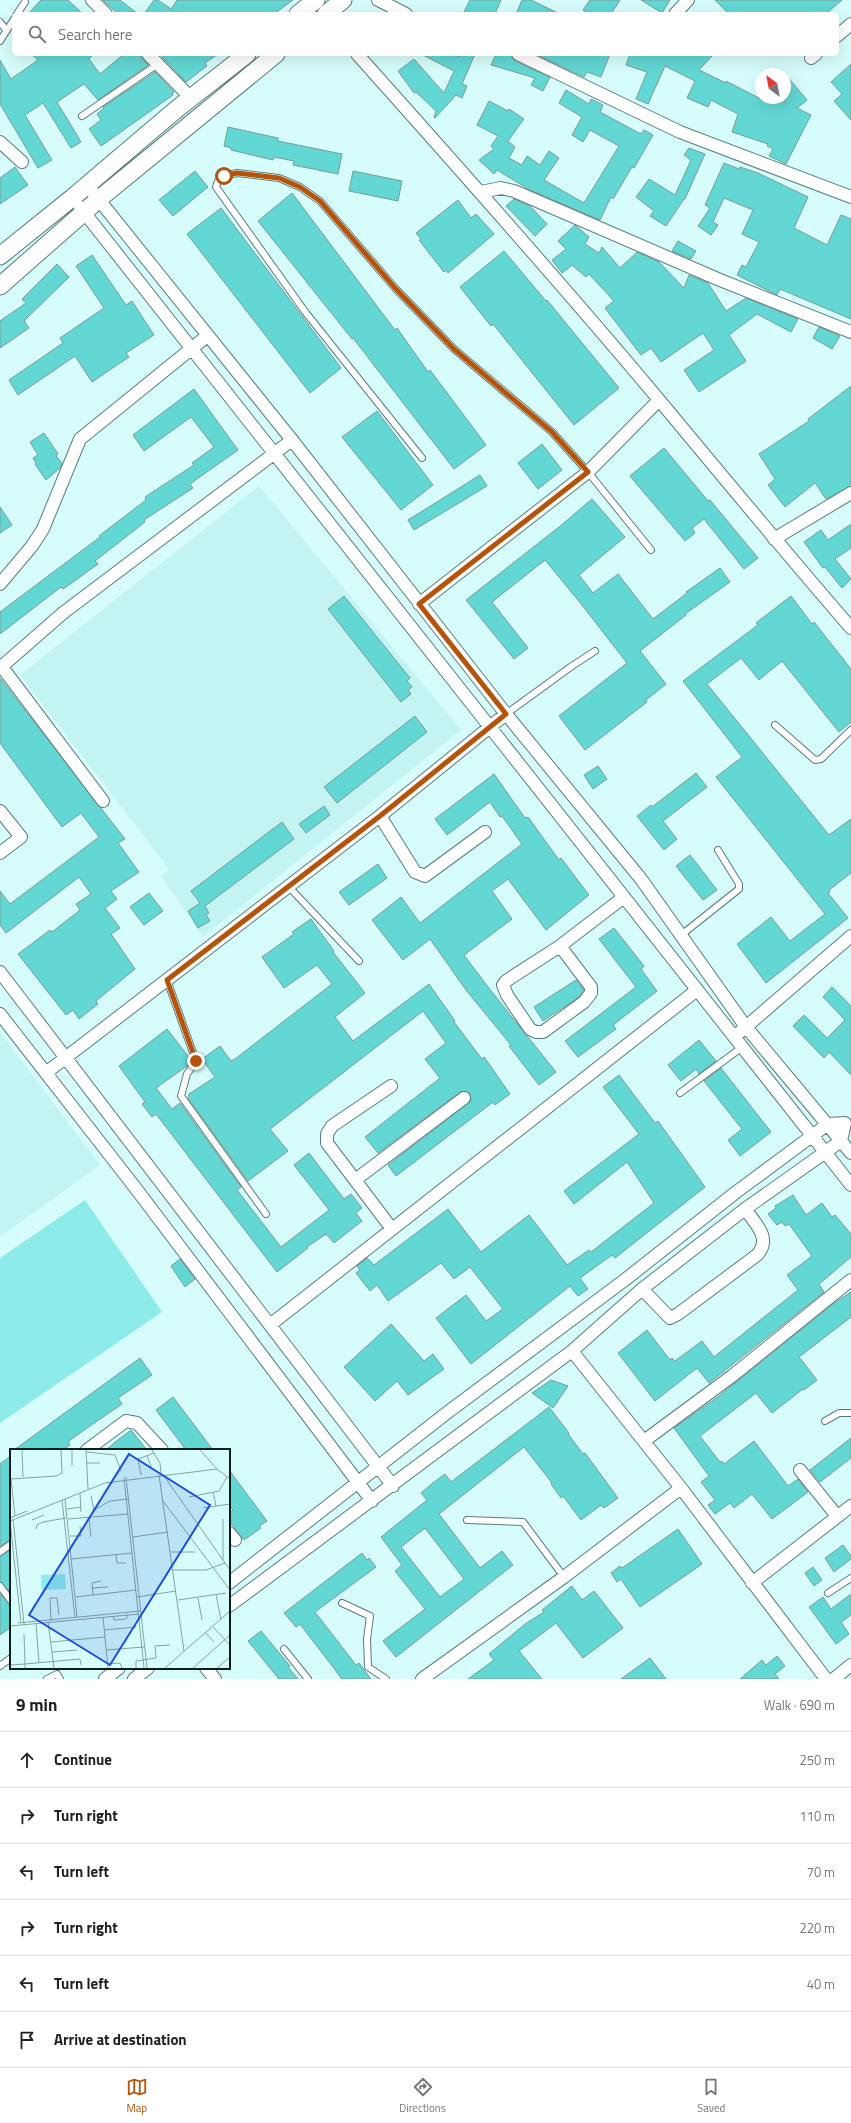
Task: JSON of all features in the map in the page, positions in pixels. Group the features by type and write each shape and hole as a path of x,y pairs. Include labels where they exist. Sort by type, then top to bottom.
{"main road":[{"path":"301,12 316,0"},
{"path":"328,12 343,0"},
{"path":"0,256 72,198 191,98 244,56"},
{"path":"0,286 99,199 274,56"}],"street":[{"path":"92,0 104,12"},
{"path":"378,0 402,12"},
{"path":"678,12 688,0"},
{"path":"839,34 851,24"},
{"path":"150,56 191,98"},
{"path":"359,56 481,192 851,628"},
{"path":"522,56 578,81 680,132 851,197"},
{"path":"0,142 22,162"},
{"path":"87,185 292,440 506,714 641,879 746,1027 851,1153"},
{"path":"481,192 501,188 514,191 720,280 851,332"},
{"path":"72,198 624,897 733,1038 851,1185"},
{"path":"0,584 32,546 43,529 80,439 207,336"},
{"path":"419,604 588,472 659,400"},
{"path":"103,801 1,667 63,613 275,455 292,440"},
{"path":"774,539 851,493"},
{"path":"47,1072 66,1059 380,816 506,714"},
{"path":"0,811 21,837 0,853"},
{"path":"380,816 415,872 425,876 485,832"},
{"path":"560,946 591,987 591,994 584,1002 543,1032 536,1032 530,1029 507,995 503,985 506,981 560,946 624,897"},
{"path":"733,1038 851,936"},
{"path":"0,972 393,1486"},
{"path":"270,1325 697,990"},
{"path":"0,1014 47,1072 372,1501"},
{"path":"391,1086 332,1126 327,1134 327,1143 392,1229"},
{"path":"355,1180 464,1098"},
{"path":"230,1582 377,1467 626,1279 735,1193 813,1137 828,1124 848,1121 841,1141 826,1153 745,1209 642,1289 572,1351 393,1486 230,1605"},
{"path":"642,1289 670,1318 678,1314 757,1255 762,1249 765,1240 759,1228 745,1209"},
{"path":"644,1441 732,1376 851,1280"},
{"path":"572,1351 681,1488 826,1679"},
{"path":"88,1449 126,1421 137,1423 161,1449"},
{"path":"800,1470 837,1516"},
{"path":"422,1679 564,1577 681,1488"},
{"path":"752,1583 851,1506"},
{"path":"834,1679 851,1665"},
{"path":"105,1679 118,1669"},
{"path":"134,1679 147,1669"},
{"path":"207,1669 215,1679"}],"lane":[{"path":"18,12 25,2"},
{"path":"0,22 6,30"},
{"path":"0,40 12,22"},
{"path":"82,116 158,64"},
{"path":"422,458 306,313 216,187 218,181 224,176 237,173 279,178 300,187 320,201 395,288 454,349 552,432 588,472 651,550"},
{"path":"506,714 595,651"},
{"path":"776,725 815,760 821,759 851,730"},
{"path":"680,936 739,889 739,884 718,850"},
{"path":"288,886 359,961"},
{"path":"167,980 196,1061 187,1074 181,1096 266,1214"},
{"path":"680,1093 741,1048"},
{"path":"825,1422 839,1413 851,1413"},
{"path":"467,1520 523,1522 564,1577"},
{"path":"0,1552 10,1545"},
{"path":"828,1593 851,1578"},
{"path":"0,1586 10,1600"},
{"path":"342,1603 370,1616 367,1639 368,1667 386,1679"},
{"path":"284,1649 308,1679"},
{"path":"0,1666 10,1659"},
{"path":"47,1679 57,1674 60,1679"}],"shaded area":[{"path":"259,486 461,730 203,937 161,876 169,869 20,675"},
{"path":"0,1032 100,1165 0,1237"},
{"path":"85,1200 162,1312 0,1423 0,1258"}],"building":[{"path":"41,0 68,0 81,12 30,12"},
{"path":"103,0 120,0 135,12 116,12"},
{"path":"154,0 158,0 171,9 177,0 293,0 277,12 145,12"},
{"path":"470,0 501,0 496,12 464,12"},
{"path":"522,0 531,0 556,12 517,12"},
{"path":"590,0 620,0 612,12 586,12 583,10"},
{"path":"641,0 670,0 663,12"},
{"path":"715,0 842,0 828,12 727,12"},
{"path":"33,56 92,56 89,59 100,74 122,56 140,56 148,65 98,100 84,84 57,102 81,142 71,148 43,103 25,115 52,160 38,168 0,104 0,60 11,79 38,60"},
{"path":"215,56 205,63 207,66 186,82 162,57"},
{"path":"425,56 474,56 462,84 467,86 462,98 456,95 435,118 436,111 416,92 414,93 398,71 414,59 444,93 454,71"},
{"path":"495,56 512,56 515,61 550,77 543,91 531,85 535,78 491,65"},
{"path":"539,56 609,56 601,77 587,72 584,77"},
{"path":"629,56 712,56 699,70 726,83 726,81 755,96 755,104 791,104 791,81 807,100 797,108 811,115 786,164 769,156 773,149 767,146 768,144 732,132 738,114 711,100 708,107 687,98 695,81 665,66 648,104 636,99 647,72 626,65"},
{"path":"851,64 851,120 834,101 842,94 831,82"},
{"path":"155,72 174,92 172,94 173,95 101,146 89,129 101,120 97,114 104,108 103,107"},
{"path":"566,90 589,104 591,99 603,105 600,112 641,134 644,130 653,135 634,168 632,167 613,199 611,197 600,220 530,190 497,170 494,174 479,160 494,149 491,146 498,136 477,125 489,101 508,111 509,109 524,119 508,141 515,147 509,158 522,165 527,156 540,165 549,151 559,158 544,180 584,203 619,146 590,130 583,142 572,135 582,117 559,103"},
{"path":"228,127 278,138 278,141 342,154 338,174 293,165 294,161 274,157 273,160 231,150 231,148 224,146"},
{"path":"689,148 705,154 685,199 666,226 650,216 654,211 636,197 649,179 675,195 691,160 684,155"},
{"path":"724,163 739,169 740,167 758,173 808,197 794,228 827,245 841,215 851,219 851,319 780,289 777,295 737,275 742,265 746,267 759,242 742,234 753,210 724,198 713,222 718,225 711,235 698,226 710,208 705,205"},
{"path":"15,167 28,185 0,204 0,178"},
{"path":"195,171 208,187 173,216 159,200"},
{"path":"353,171 402,181 398,201 349,191"},
{"path":"292,193 395,330 397,328 428,372 430,370 486,445 454,469 353,338 352,339 258,221"},
{"path":"514,199 530,206 547,224 535,236 506,206"},
{"path":"458,200 471,218 476,214 494,234 448,273 446,270 444,272 419,240 421,239 416,233"},
{"path":"221,208 341,368 310,393 187,234"},
{"path":"575,225 589,237 585,244 599,253 602,247 620,268 637,252 659,262 684,288 689,275 708,283 726,311 746,298 798,319 791,332 757,314 729,335 746,361 699,392 684,370 714,350 703,333 661,362 651,348 641,355 605,308 614,301 589,274 586,277 572,265 562,273 552,260 566,249 558,241"},
{"path":"678,241 696,251 691,259 672,251"},
{"path":"504,251 546,301 547,300 619,388 574,425 493,324 491,326 460,287"},
{"path":"92,255 126,305 132,301 154,335 126,353 129,357 92,382 75,356 18,395 9,380 63,343 60,338 104,308 76,266"},
{"path":"57,264 69,277 24,321 29,328 0,348 0,321 26,303 22,299"},
{"path":"819,327 840,336 832,349 813,338"},
{"path":"851,386 851,486 826,499 815,483 785,507 768,485 775,479 759,454 809,421 808,419"},
{"path":"194,389 238,450 190,484 193,488 144,520 145,522 95,561 98,564 63,589 61,587 0,634 0,612 100,537 99,536 146,500 145,497 194,465 192,463 214,447 191,417 144,451 133,435"},
{"path":"377,411 433,485 401,510 342,437"},
{"path":"44,433 58,454 56,456 62,463 60,468 46,480 35,464 36,463 33,458 38,455 30,442"},
{"path":"542,444 562,470 538,489 518,463"},
{"path":"664,448 758,558 744,569 704,519 692,528 695,533 685,541 630,476"},
{"path":"480,475 487,486 414,530 408,520"},
{"path":"592,499 625,537 579,575 593,593 618,574 653,619 687,593 686,592 720,568 730,582 685,614 686,615 640,651 666,684 646,700 647,702 585,750 559,716 627,663 582,605 545,560 492,602 528,648 514,659 466,600 559,527"},
{"path":"0,507 12,525 0,533"},
{"path":"851,524 851,548 835,559 851,579 842,588 825,567 823,568 804,542 821,530 828,540"},
{"path":"344,596 410,678 407,681 412,687 408,690 411,694 401,702 328,609"},
{"path":"791,596 812,624 814,622 851,669 851,722 839,732 782,661 759,680 741,658 707,684 829,835 851,819 851,873 829,890 830,892 828,893 848,918 766,983 737,944 771,917 790,941 825,914 716,777 742,757 683,681 758,625 756,623"},
{"path":"0,678 125,839 118,843 139,872 111,891 117,899 105,908 120,928 111,934 135,969 96,1001 98,1004 79,1019 73,1010 66,1015 18,954 50,930 52,932 80,910 76,904 91,894 79,877 6,933 0,925 0,891 10,904 99,837 81,813 62,827 0,743"},
{"path":"415,716 427,732 337,803 324,787"},
{"path":"598,766 607,779 593,789 584,775"},
{"path":"696,773 707,787 663,821 677,839 664,850 637,816 651,805 652,807"},
{"path":"494,774 525,818 528,817 559,860 561,858 589,895 546,930 508,879 492,891 512,919 464,955 556,1072 539,1085 509,1046 511,1045 466,990 430,939 403,960 372,920 401,897 420,923 522,844 490,802 447,835 435,819"},
{"path":"324,806 330,815 306,833 299,824"},
{"path":"282,822 294,839 205,906 209,913 206,915 210,921 198,928 188,911 200,903 191,891"},
{"path":"690,855 717,890 703,900 676,866"},
{"path":"378,864 387,878 349,905 339,892"},
{"path":"149,893 163,911 144,925 130,907"},
{"path":"311,919 334,951 333,952 365,993 335,1017 353,1041 429,984 455,1021 454,1022 482,1059 484,1057 510,1094 495,1105 493,1102 396,1176 388,1165 471,1101 470,1093 467,1091 460,1092 378,1153 365,1137 440,1078 425,1059 446,1043 423,1011 270,1129 288,1151 248,1181 188,1098 189,1094 215,1077 202,1059 220,1046 231,1061 235,1059 332,984 317,965 284,988 262,957 294,934 292,932"},
{"path":"614,928 644,966 641,969 657,991 613,1025 616,1029 578,1057 565,1041 636,987 599,939"},
{"path":"576,980 584,990 579,997 543,1021 534,1007"},
{"path":"832,987 851,1006 851,1075 829,1052 824,1058 793,1026 804,1015 827,1038 845,1020 823,997"},
{"path":"167,1029 191,1060 187,1066 156,1088 172,1109 180,1103 241,1187 237,1190 281,1247 329,1210 294,1165 309,1153 344,1199 351,1194 362,1208 356,1213 362,1221 334,1243 326,1234 307,1247 308,1248 277,1272 156,1114 152,1117 142,1104 145,1102 119,1066"},
{"path":"699,1040 716,1061 699,1074 696,1069 681,1081 668,1065"},
{"path":"721,1068 771,1132 740,1156 728,1140 742,1129 704,1081"},
{"path":"619,1075 655,1123 658,1121 705,1187 615,1258 612,1255 580,1278 588,1289 578,1296 570,1286 471,1364 436,1318 466,1295 486,1321 503,1309 470,1267 454,1279 441,1263 388,1301 377,1285 370,1291 356,1273 360,1270 357,1266 367,1258 374,1265 448,1209 481,1252 529,1215 567,1265 589,1250 591,1252 654,1203 627,1162 574,1204 564,1191 639,1134 603,1087"},
{"path":"793,1195 806,1215 822,1203 832,1217 835,1215 851,1234 851,1257 819,1284 824,1292 709,1383 697,1368 655,1401 618,1353 647,1330 670,1360 672,1358 675,1361 702,1341 714,1357 798,1290 787,1275 812,1256 789,1224 785,1226 782,1222 777,1225 768,1214 776,1208 775,1206"},
{"path":"180,1259 195,1279 185,1287 171,1266"},
{"path":"851,1292 851,1317 799,1357 817,1380 772,1413 756,1393 700,1436 720,1462 722,1461 724,1464 754,1441 788,1486 798,1479 808,1492 772,1519 752,1494 734,1508 730,1503 715,1514 708,1505 715,1500 701,1482 709,1476 674,1428 719,1396 834,1303"},
{"path":"391,1324 424,1361 433,1354 444,1369 408,1395 397,1381 375,1401 344,1367"},
{"path":"140,1358 152,1375 118,1398 122,1404 68,1442 70,1445 64,1449 15,1449"},
{"path":"551,1380 568,1386 553,1408 532,1393"},
{"path":"173,1397 212,1449 185,1449 156,1410"},
{"path":"549,1407 583,1454 585,1453 618,1498 604,1508 601,1505 581,1520 563,1496 561,1498 551,1484 552,1483 524,1447 439,1514 480,1568 502,1551 513,1565 396,1657 383,1641 425,1609 395,1571 402,1565 381,1537 427,1500 421,1493 434,1482 445,1474 451,1482","holes":["425,1528 464,1579 440,1597 401,1547"]},
{"path":"131,1430 146,1449 107,1449"},
{"path":"851,1438 851,1458 820,1482 810,1470"},
{"path":"10,1457 10,1541 0,1546 0,1464"},
{"path":"230,1471 267,1521 259,1526 261,1528 244,1540 230,1522 230,1512 233,1510 230,1506"},
{"path":"678,1529 702,1564 640,1607 621,1579 617,1582 611,1573 620,1566 622,1568"},
{"path":"843,1545 851,1556 851,1559 834,1572 825,1558"},
{"path":"10,1551 10,1592 0,1582 0,1556"},
{"path":"362,1553 367,1560 369,1558 376,1567 315,1612 356,1665 359,1663 371,1679 342,1679 300,1624 296,1627 284,1613"},
{"path":"813,1567 822,1580 814,1586 805,1573"},
{"path":"572,1586 582,1600 594,1591 623,1628 583,1658 556,1623 519,1651 542,1679 468,1679 494,1660 489,1654 525,1624 544,1612 542,1610"},
{"path":"0,1594 10,1604 10,1628 0,1635"},
{"path":"851,1594 851,1615 841,1622 849,1634 836,1644 809,1607 823,1597 831,1609"},
{"path":"261,1631 290,1666 288,1667 298,1679 279,1679 248,1641"},
{"path":"777,1656 785,1666 775,1674 779,1679 740,1679 762,1660 766,1665"},
{"path":"650,1658 666,1679 621,1679"}],"route":[{"path":"196,1061 184,1022 167,980 380,816 506,714 419,604 588,472 552,432 454,349 395,288 320,201 300,187 279,178 237,173 224,176"}]}
